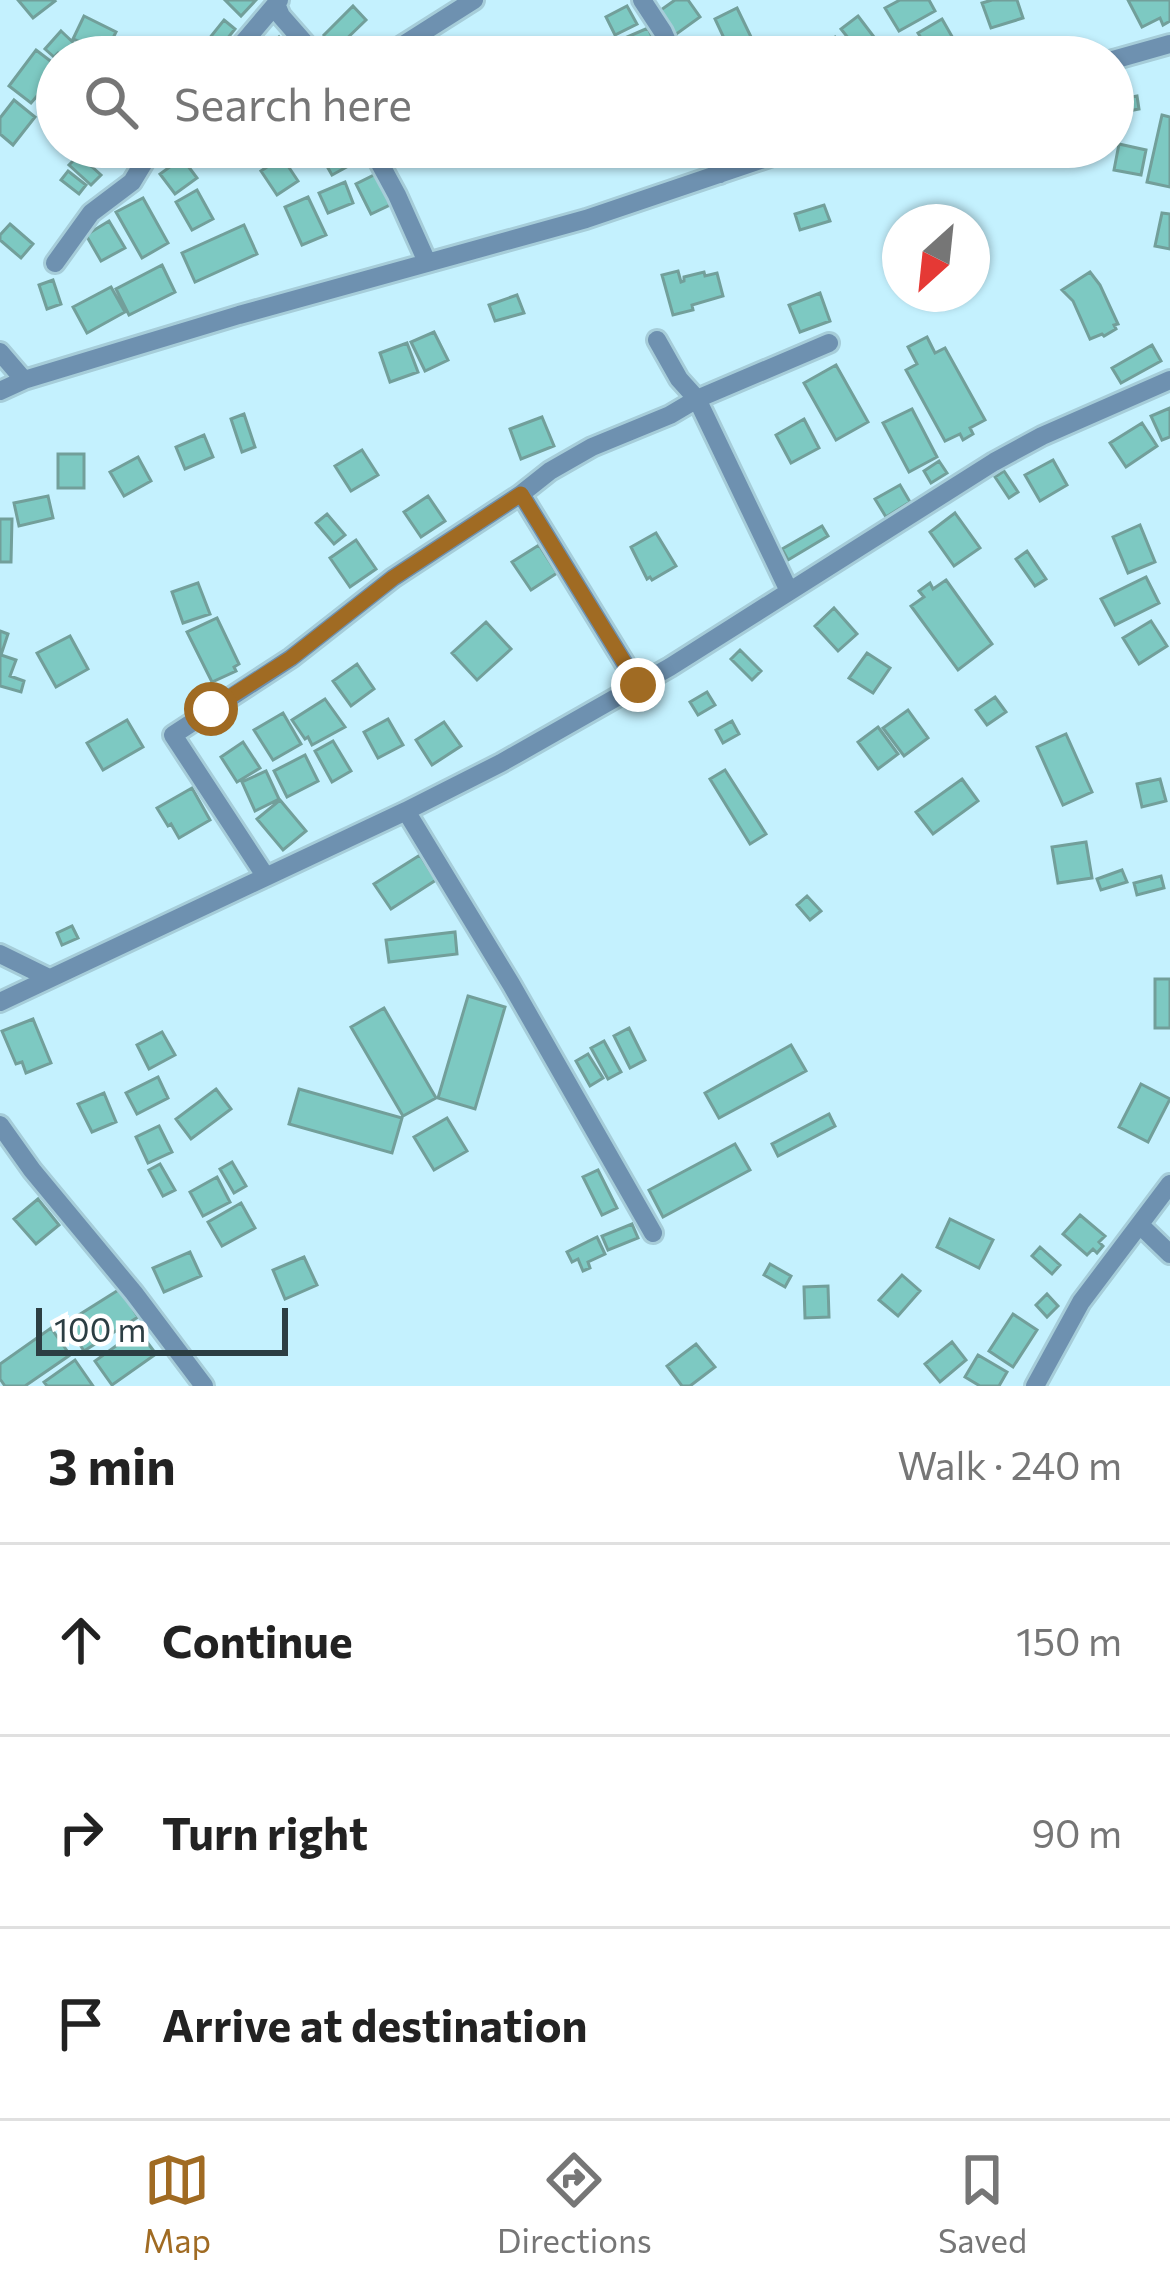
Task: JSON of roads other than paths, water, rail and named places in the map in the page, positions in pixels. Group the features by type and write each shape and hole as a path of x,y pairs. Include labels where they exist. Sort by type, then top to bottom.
{"street":[{"path":"417,36 474,0"},
{"path":"642,0 665,36"},
{"path":"249,36 278,2"},
{"path":"278,2 281,16 299,36"},
{"path":"1134,54 1170,44"},
{"path":"55,263 91,213 132,182 140,168"},
{"path":"383,168 427,262"},
{"path":"718,168 720,174"},
{"path":"0,391 239,315 586,219 738,168"},
{"path":"657,340 679,379 697,399 789,591"},
{"path":"266,877 173,735 291,658 393,578 550,471 697,399 830,343"},
{"path":"0,352 24,380"},
{"path":"0,1002 501,764 638,685 994,462 1170,380"},
{"path":"521,494 638,685"},
{"path":"406,812 653,1233"},
{"path":"0,954 49,978"},
{"path":"0,1125 204,1386"},
{"path":"1035,1386 1081,1302 1170,1184"},
{"path":"1140,1226 1170,1254"}]}
